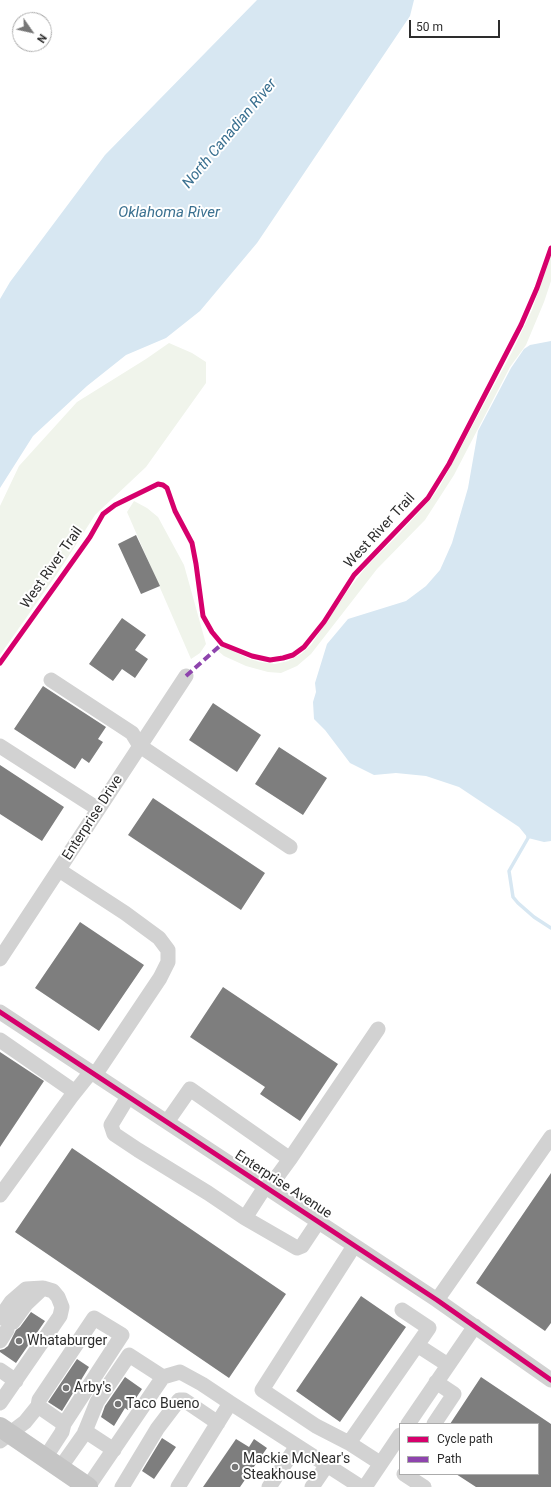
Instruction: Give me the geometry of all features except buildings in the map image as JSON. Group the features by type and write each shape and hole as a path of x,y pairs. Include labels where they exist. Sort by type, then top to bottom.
{"main road":[{"path":"3,1434 53,1463 88,1487"}],"street":[{"name":"Enterprise Drive","path":"0,959 186,676"},
{"path":"51,680 132,733 140,746 290,847"},
{"path":"0,746 98,809"},
{"path":"0,1195 75,1092 93,1074 160,978 168,962 168,950 159,938 125,912 59,870"},
{"name":"Enterprise Avenue","path":"0,1012 437,1300 551,1380"},
{"path":"245,1218 290,1159 378,1029"},
{"path":"0,1040 75,1092"},
{"path":"167,1122 190,1089 290,1159"},
{"path":"128,1097 111,1125 114,1134 245,1218 297,1248 302,1246 318,1222"},
{"path":"437,1300 551,1138"},
{"path":"354,1246 262,1390 316,1426 399,1471"},
{"path":"0,1403 60,1316 62,1307 58,1297 53,1291 43,1288 26,1289 11,1302 4,1328"},
{"path":"349,1443 429,1328 402,1310"},
{"path":"3,1434 25,1422 38,1406 39,1400 94,1318 122,1336 64,1424 53,1463"},
{"path":"409,1423 475,1326"},
{"path":"417,1345 448,1365"},
{"path":"53,1463 85,1431 97,1402 129,1355 163,1377"},
{"path":"0,1370 16,1381"},
{"path":"88,1487 163,1377 180,1372 202,1384 361,1487"},
{"path":"435,1423 454,1394 436,1382"},
{"path":"122,1487 157,1429 179,1400 184,1400 218,1423"},
{"path":"178,1487 227,1408 229,1402"},
{"path":"38,1406 64,1424"},
{"path":"85,1431 114,1450"},
{"path":"365,1487 399,1436"},
{"path":"269,1487 297,1446"},
{"path":"312,1487 327,1465"},
{"path":"406,1475 424,1487"}],"shaded area":[{"path":"551,255 551,281 526,345 510,367 454,475 425,520 377,569 311,654 297,666 281,673 268,672 246,666 224,656 217,650 222,646 250,659 275,664 288,661 301,654 311,645 348,590 366,567 431,499 440,486 512,352 532,310"},
{"path":"169,343 192,353 206,362 206,383 146,467 95,515 59,571 0,655 0,506 19,466 77,402"},
{"path":"134,501 147,508 158,517 184,565 206,644 200,653 191,659 127,512"}],"water":[{"name":"Oklahoma River","path":"257,0 414,0 410,16 257,243 200,311 166,338 126,355 87,386 33,436 0,488 0,299 10,282 105,155"},
{"path":"551,341 551,841 544,842 528,838 519,827 459,787 426,776 396,773 374,775 350,763 325,730 314,719 313,702 316,692 315,683 327,644 348,619 406,601 426,586 440,570 452,543 468,488 478,431 511,368 524,349 530,345"}],"waterway":[{"path":"528,834 528,838 509,871 513,897 534,917 551,928"}],"marked path":[{"path":"186,676 222,644"}],"cycle path":[{"name":"West River Trail","path":"0,663 90,537 103,514 115,505 158,484 167,488 175,511 192,543 203,616 212,632 222,644 252,656 270,660 293,655 304,647 324,622 354,575 428,498 449,464 521,325 537,288 551,248"},
{"path":"0,1012 437,1300 551,1380"}],"place":[{"name":"Whataburger","path":"19,1341"},
{"name":"Arby's","path":"66,1388"},
{"name":"Taco Bueno","path":"118,1404"},
{"name":"Mackie McNear's Steakhouse","path":"235,1467"}],"water label":[{"name":"North Canadian River","path":"230,134"}]}
